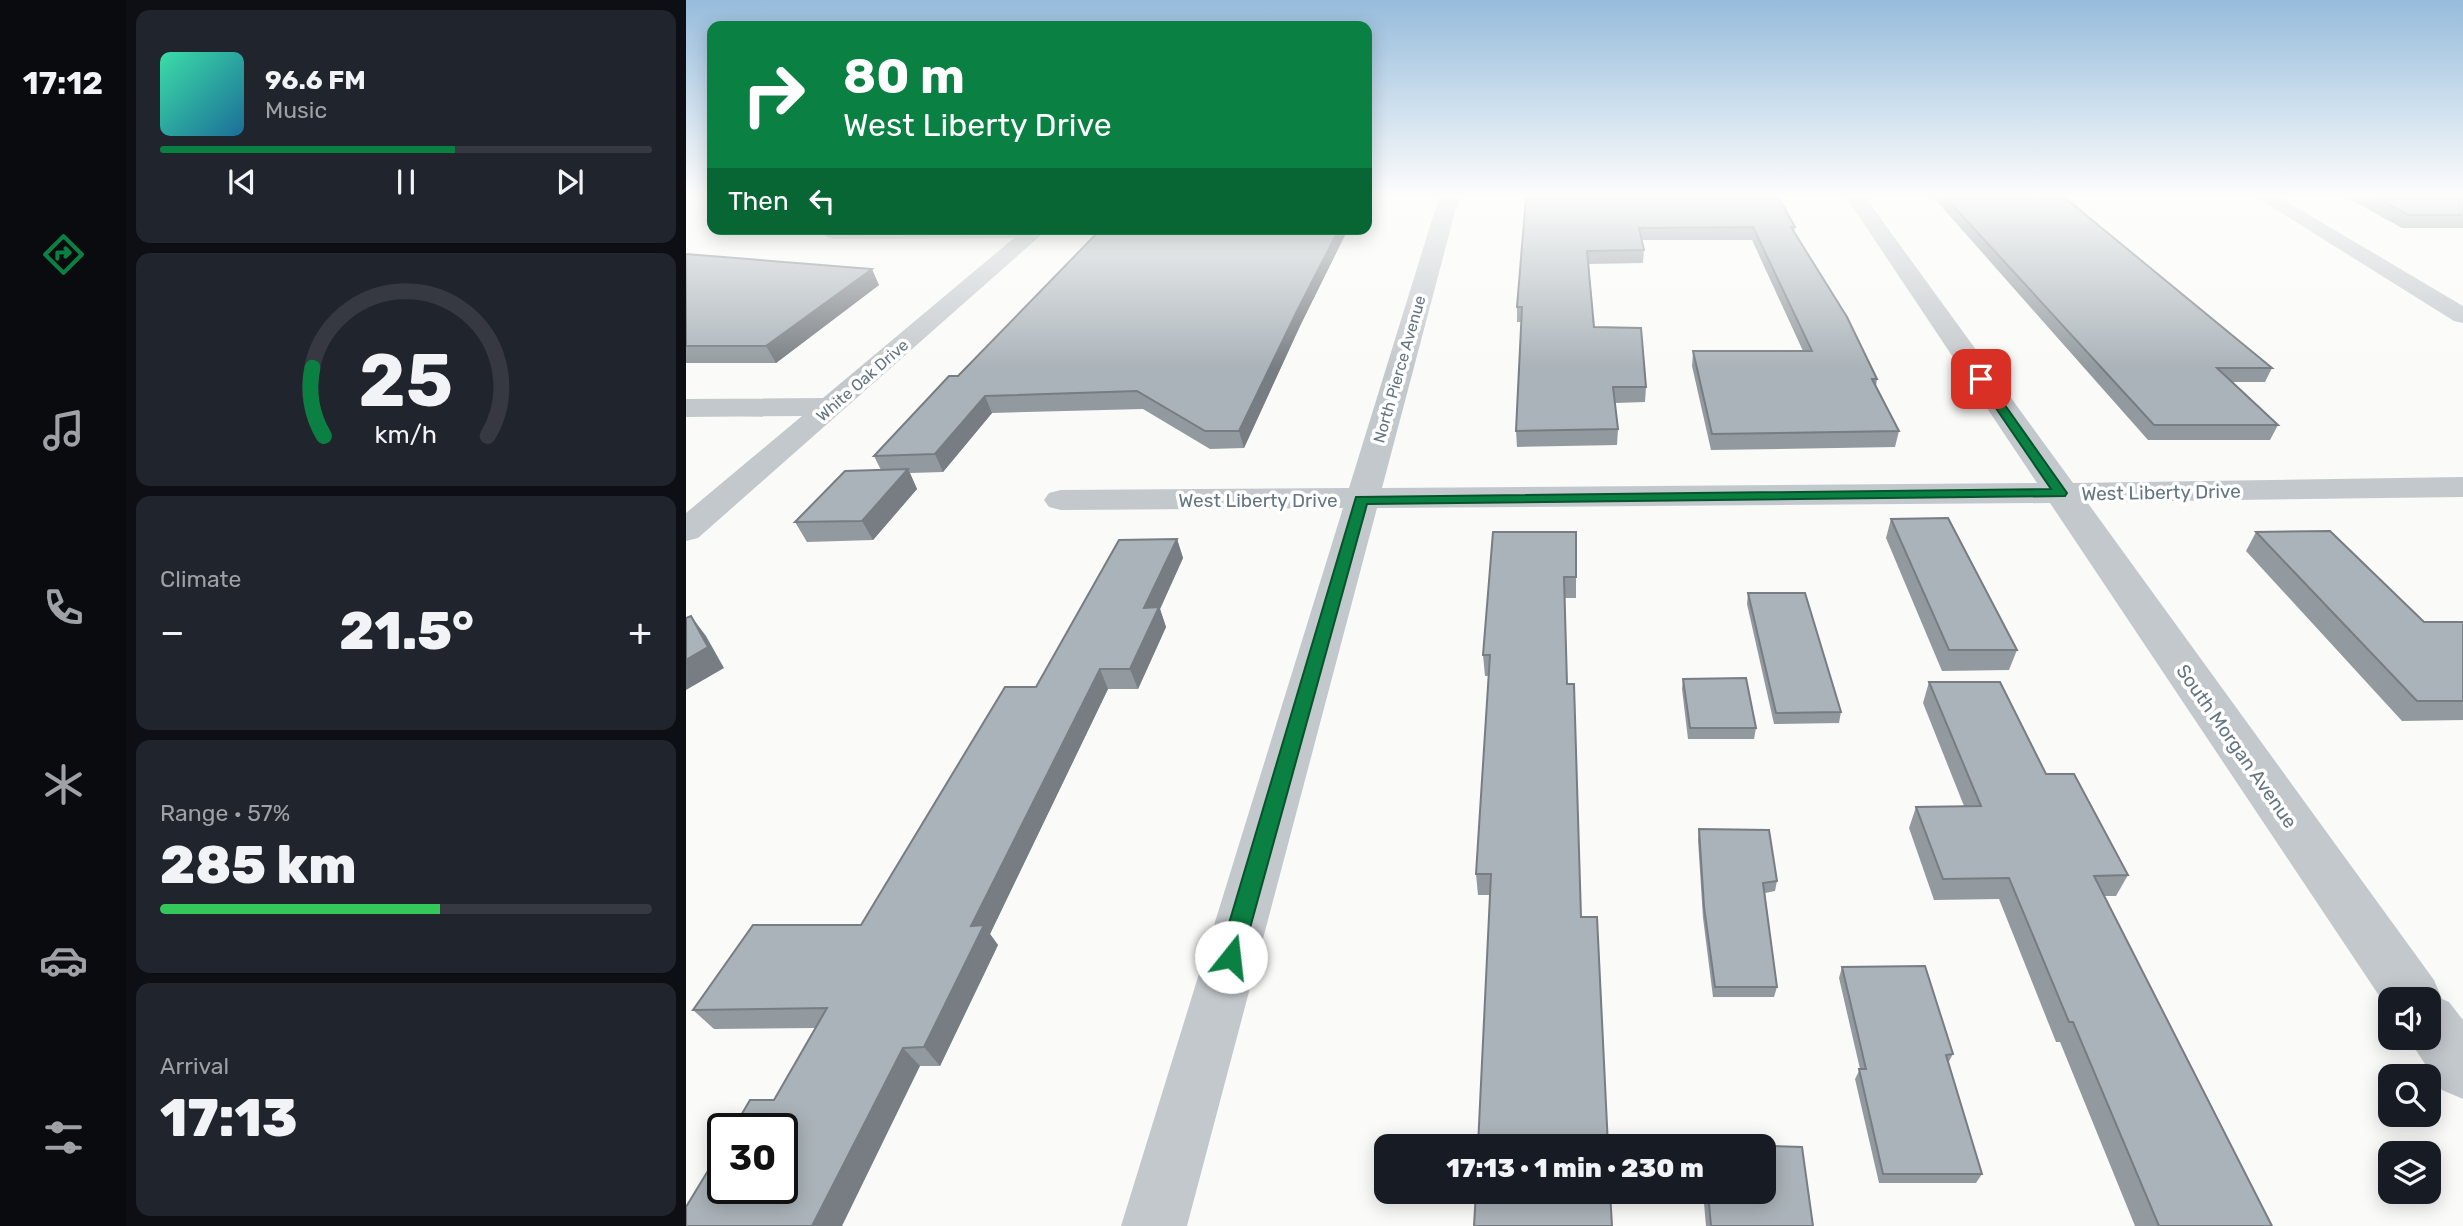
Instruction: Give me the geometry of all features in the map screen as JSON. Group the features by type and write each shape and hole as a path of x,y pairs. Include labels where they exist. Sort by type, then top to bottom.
{"street":[{"name":"White Oak Drive","path":"686,531 1009,254"},
{"name":"North Pierce Avenue","path":"1154,1226 1432,254"},
{"name":"South Morgan Avenue","path":"1895,254 2406,987"},
{"path":"2360,254 2463,316"},
{"path":"686,408 831,407"},
{"name":"West Liberty Drive","path":"1061,500 1361,500 2463,487"},
{"path":"2441,1038 2463,1069"}],"building":[{"path":"686,254 872,269 766,346 686,346"},
{"path":"1076,254 1326,254 1239,431 1205,431 1137,391 985,396 935,454 874,456 949,376 958,376"},
{"path":"1521,254 1587,254 1594,327 1641,328 1646,387 1613,387 1618,429 1516,431 1522,307 1517,307"},
{"path":"1766,254 1808,254 1847,317 1877,379 1872,379 1899,431 1712,434 1693,351 1812,351"},
{"path":"1997,254 2134,254 2272,368 2217,368 2278,425 2154,425"},
{"path":"908,469 862,521 795,522 845,471"},
{"path":"1948,518 2017,650 1949,650 1891,519"},
{"path":"2330,531 2424,622 2463,622 2463,701 2417,701 2256,532"},
{"path":"1493,532 1576,532 1576,577 1564,577 1567,684 1574,684 1581,917 1597,917 1607,1134 1479,1134 1491,874 1476,874 1490,655 1483,655"},
{"path":"1177,539 1144,608 1159,607 1130,669 1100,669 971,926 984,925 924,1047 903,1048 812,1226 686,1226 686,1207 707,1172 707,1204 798,1204 798,1113 742,1113 750,1100 774,1100 827,1008 693,1010 753,925 861,925 1005,687 1036,687 1119,540"},
{"path":"1748,593 1805,593 1841,712 1776,713"},
{"path":"691,616 708,647 686,660 686,618"},
{"path":"1746,678 1756,728 1690,728 1683,679"},
{"path":"1929,682 2000,682 2046,774 2074,774 2128,875 2094,876 2272,1226 2159,1226 2009,878 1943,879 1916,807 1981,806"},
{"path":"1699,829 1769,830 1777,881 1763,883 1777,987 1715,987 1704,907"},
{"path":"1925,966 1953,1054 1946,1055 1982,1174 1883,1174 1859,1069 1866,1069 1842,967"},
{"path":"1776,1146 1802,1147 1813,1226 1711,1226 1709,1204 1776,1204"},
{"path":"1475,1204 1611,1204 1612,1226 1474,1226"}],"route":[{"path":"1231,957 1361,500 2060,493 1981,379"}]}
